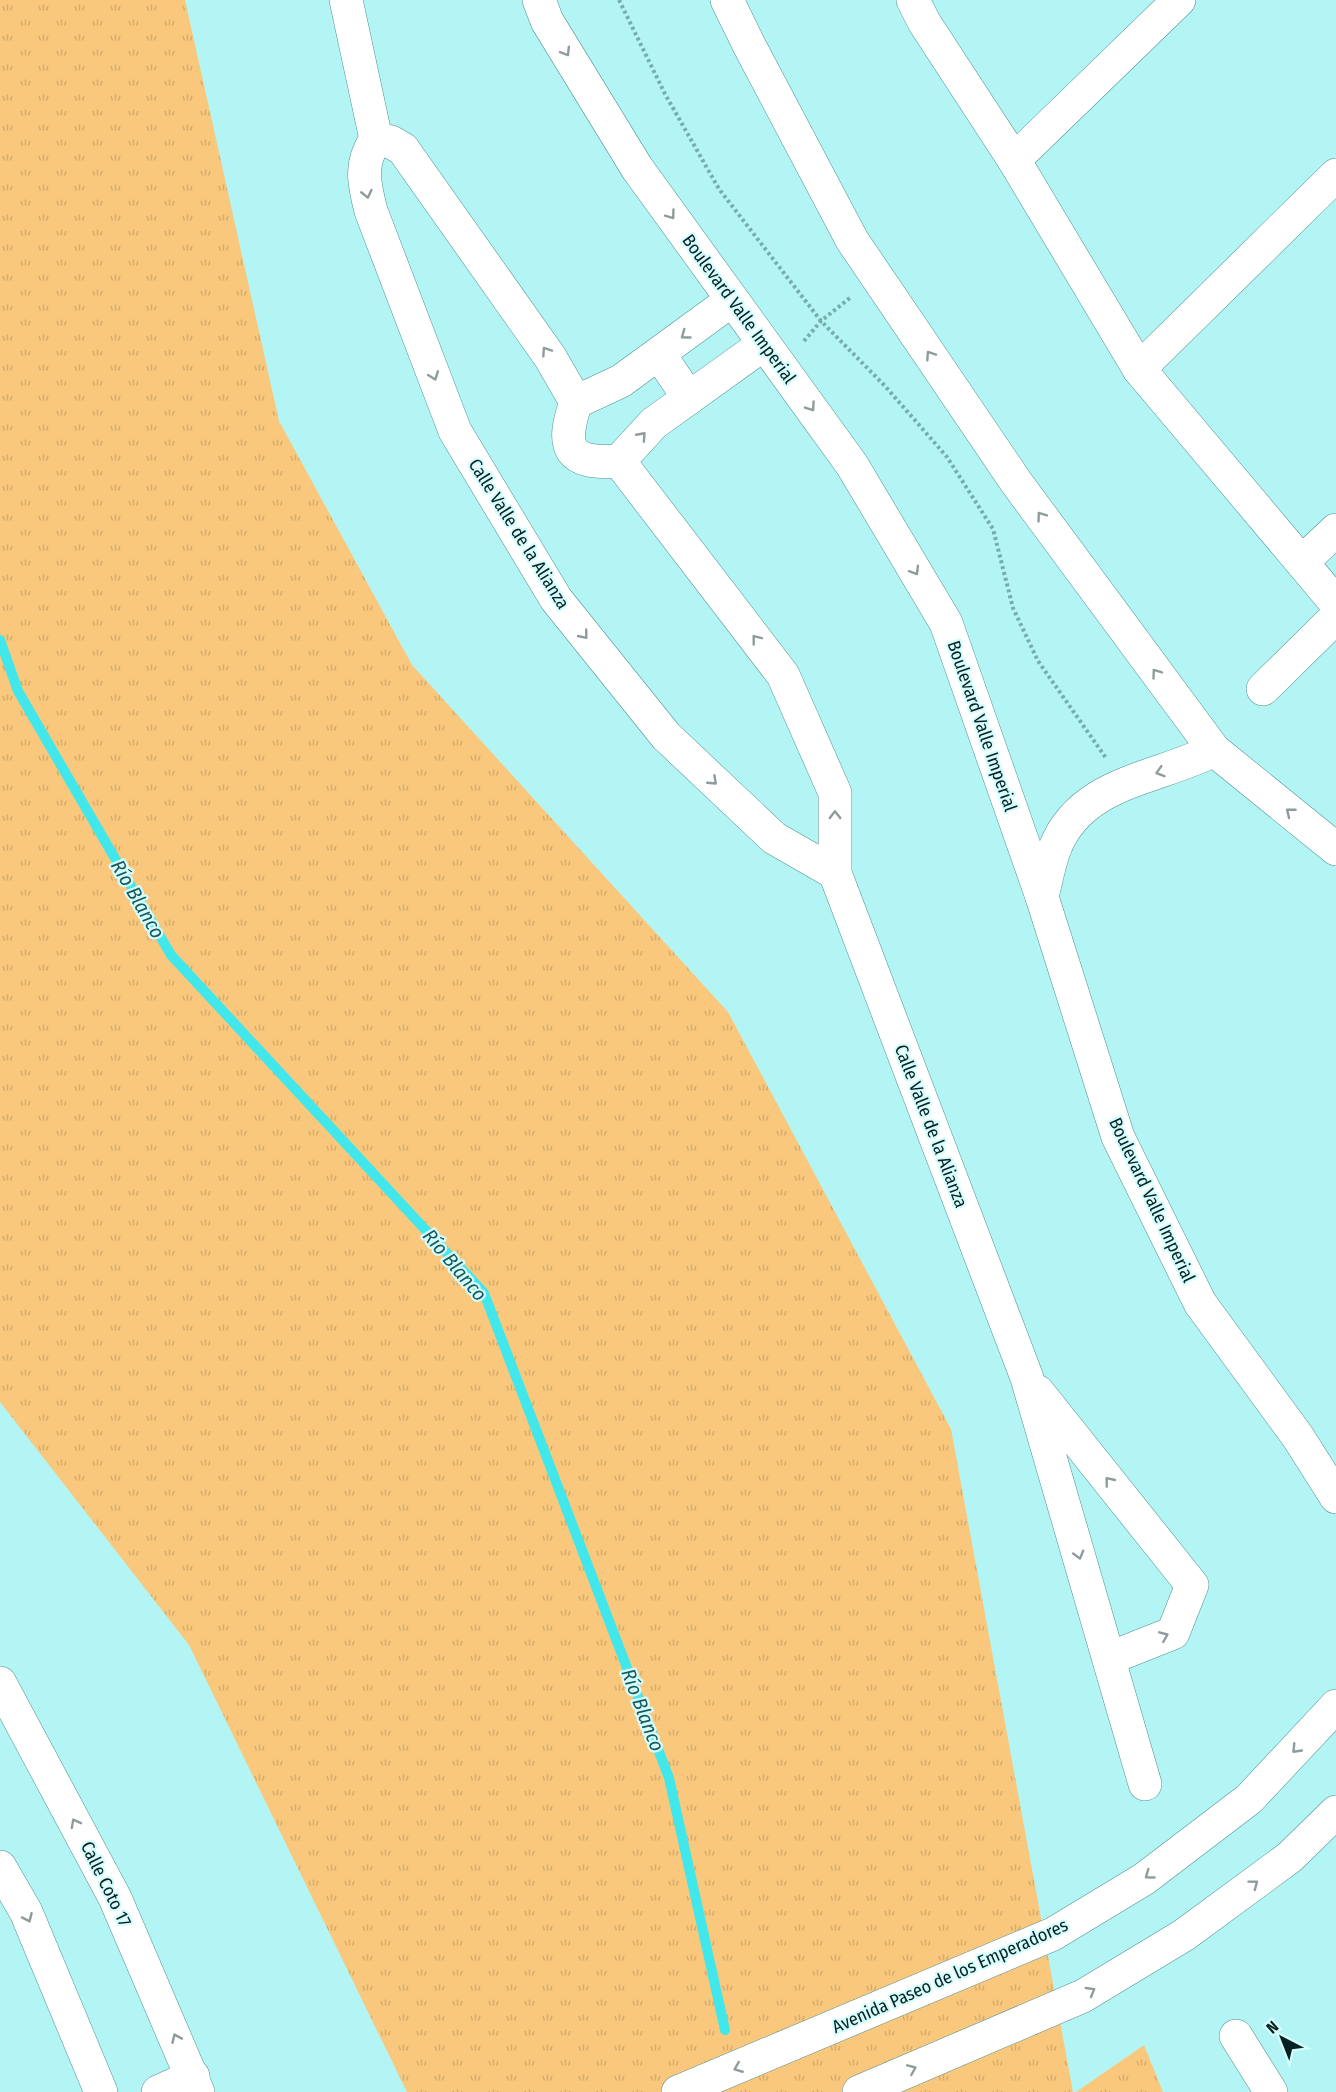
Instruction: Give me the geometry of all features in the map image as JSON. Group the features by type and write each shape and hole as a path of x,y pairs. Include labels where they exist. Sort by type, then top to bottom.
{"street":[{"path":"346,0 376,139 391,142 404,149 550,357 576,402 566,438 572,451 583,460 597,463 619,461 654,423 689,398 773,356"},
{"name":"Boulevard Valle Imperial","path":"539,0 547,21 638,168 852,465 946,622 1042,897 1118,1137 1200,1303 1298,1437 1336,1497"},
{"path":"727,0 748,45 852,240 1016,482 1214,750 1336,849"},
{"path":"913,0 924,22 1014,160 1139,369 1336,603"},
{"path":"1014,160 1179,0"},
{"name":"Calle Valle de la Alianza","path":"376,139 369,150 363,170 371,211 451,420 556,599 666,736 774,838 835,873"},
{"path":"1139,369 1336,175"},
{"path":"576,402 621,381 732,300"},
{"path":"659,354 689,398"},
{"name":"Calle Valle de la Alianza","path":"619,461 783,675 835,793 835,873 1027,1378 1145,1784"},
{"path":"1302,562 1336,530"},
{"path":"1263,689 1336,617"},
{"path":"1042,897 1055,847 1072,818 1098,797 1123,783 1190,763 1214,750"},
{"name":"Calle Valle de la Alianza","path":"1027,1378 1192,1585 1173,1633 1110,1658"},
{"name":"Calle Coto 17","path":"0,1683 115,1898 196,2084"},
{"name":"Avenida Paseo de los Emperadores","path":"678,2092 1053,1934 1144,1879 1249,1799 1336,1706"},
{"path":"859,2092 1083,1996 1184,1935 1290,1857 1336,1812"},
{"path":"0,1867 26,1912 101,2092"},
{"path":"1236,2036 1271,2092"},
{"path":"158,2092 196,2084"}],"path":[{"path":"619,0 665,94 719,189 821,321 885,386 947,457 993,529 1013,608 1038,661 1123,783"},
{"path":"773,356 877,276"}],"green space":[{"path":"0,0 185,0 279,421 412,665 728,1012 951,1429 1073,2092 407,2092 189,1645 0,1402"},
{"path":"1144,2045 1163,2092 1076,2092"}],"waterway":[{"name":"Río Blanco","path":"0,640 18,691 171,955 484,1293 669,1778 725,2030"}]}
